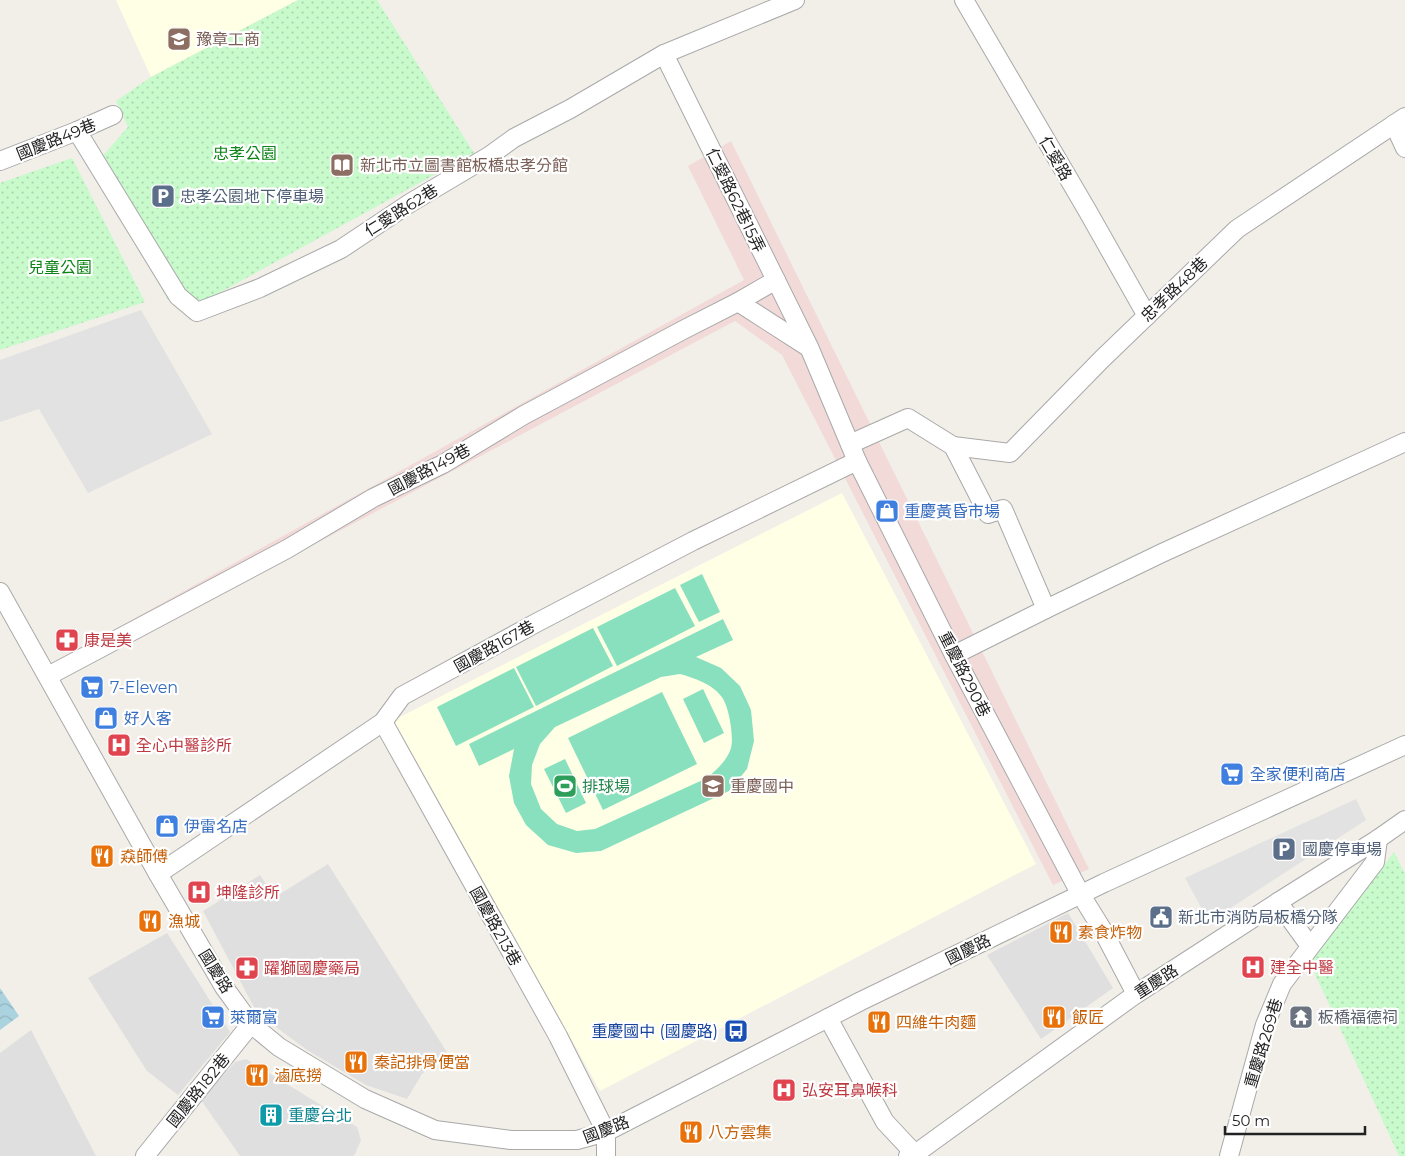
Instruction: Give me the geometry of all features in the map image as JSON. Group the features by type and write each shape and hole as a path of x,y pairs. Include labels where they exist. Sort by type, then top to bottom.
{"street":[{"name":"仁愛路62巷","path":"77,131 178,296 197,312 260,288 340,249 410,203 489,156 514,138 570,109 664,54 795,0"},
{"name":"仁愛路","path":"964,0 1147,316"},
{"name":"仁愛路62巷15弄","path":"664,54 809,347"},
{"name":"國慶路49巷","path":"0,162 113,116"},
{"name":"忠孝路48巷","path":"953,446 1010,453 1102,358 1237,229 1400,120"},
{"path":"1400,120 1405,148"},
{"name":"國慶路149巷","path":"48,676 287,549 372,498 443,464 532,411 776,280"},
{"path":"738,302 809,347"},
{"name":"重慶路290巷","path":"809,347 857,461 954,655 1081,895 1102,929 1136,994"},
{"path":"850,444 908,418 953,446 988,514 1003,509 1046,609"},
{"path":"954,655 1162,553 1405,442"},
{"name":"國慶路167巷","path":"158,874 382,722 402,696 693,541 857,461"},
{"name":"國慶路","path":"0,592 158,874 224,987 251,1024 279,1047 364,1099 435,1130 511,1140 577,1140 606,1132 861,1001 1081,895 1405,745"},
{"name":"國慶路213巷","path":"382,722 558,1036 606,1132"},
{"name":"重慶路","path":"912,1155 1136,994 1405,820"},
{"name":"重慶路269巷","path":"1231,1153 1265,1025 1282,984 1375,862 1378,839"},
{"path":"1278,902 1310,946"},
{"path":"828,1018 885,1122 912,1155"},
{"name":"國慶路182巷","path":"146,1156 251,1024"},
{"path":"606,1132 606,1156"}],"shaded area":[{"name":"豫章工商","path":"116,0 298,0 151,77"},
{"name":"重慶黃昏市場","path":"731,141 1089,869 1053,885 782,355 735,321 55,682 47,667 744,280 688,166"},
{"path":"141,310 212,434 88,493 39,409 0,422 0,360"},
{"name":"重慶國中","path":"842,493 1036,864 600,1091 394,720"},
{"name":"國慶停車場","path":"1356,799 1366,820 1209,922 1185,878"},
{"path":"328,864 448,1054 422,1074 407,1099 366,1085 307,1050 257,1013 203,911 260,875 275,897"},
{"path":"1068,913 1113,988 1041,1039 987,955"},
{"path":"167,933 230,1032 178,1095 147,1071 88,978"},
{"path":"31,1030 96,1156 0,1156 0,1053"},
{"name":"重慶台北","path":"246,1059 357,1127 361,1140 355,1154 353,1156 240,1156 201,1100 235,1062"}],"green space":[{"name":"忠孝公園","path":"298,0 377,0 474,153 199,304 168,300 92,168 128,127 116,101 151,77"},
{"name":"兒童公園","path":"72,158 145,302 0,350 0,183"},
{"path":"702,574 720,612 699,622 680,585"},
{"path":"675,588 695,626 617,666 597,627"},
{"path":"723,619 733,640 696,657 721,668 740,686 751,710 754,741 747,769 729,791 601,851 576,853 548,845 526,825 514,803 509,776 514,749 479,766 469,744","holes":["680,674 713,688 724,700 731,729 732,743 724,761 707,778 595,829 577,831 557,824 541,809 531,784 532,765 540,744 555,727 661,677"]},
{"path":"593,628 613,666 536,706 516,667"},
{"path":"514,668 534,707 456,746 437,707"},
{"path":"703,689 724,733 704,743 683,699"},
{"path":"662,692 697,764 603,810 568,738"},
{"name":"排球場","path":"565,759 586,803 566,813 544,769"},
{"path":"1394,852 1405,874 1405,1156 1399,1156 1310,963"}],"water":[{"path":"0,988 19,1016 0,1030"}],"place":[{"name":"豫章工商","path":"179,39"},
{"name":"新北市立圖書館板橋忠孝分館","path":"342,165"},
{"name":"忠孝公園地下停車場","path":"163,196"},
{"name":"重慶黃昏市場","path":"887,511"},
{"name":"康是美","path":"67,640"},
{"name":"7-Eleven","path":"92,687"},
{"name":"好人客","path":"106,718"},
{"name":"全心中醫診所","path":"119,745"},
{"name":"全家便利商店","path":"1232,774"},
{"name":"排球場","path":"565,786"},
{"name":"重慶國中","path":"713,786"},
{"name":"伊雷名店","path":"167,826"},
{"name":"國慶停車場","path":"1284,849"},
{"name":"猋師傅","path":"102,856"},
{"name":"坤隆診所","path":"199,892"},
{"name":"新北市消防局板橋分隊","path":"1161,917"},
{"name":"漁城","path":"150,921"},
{"name":"素食炸物","path":"1061,932"},
{"name":"建全中醫","path":"1253,967"},
{"name":"躍獅國慶藥局","path":"247,968"},
{"name":"萊爾富","path":"213,1017"},
{"name":"飯匠","path":"1054,1017"},
{"name":"板橋福德祠","path":"1301,1017"},
{"name":"四維牛肉麵","path":"879,1022"},
{"name":"重慶國中 (國慶路)","path":"736,1031"},
{"name":"秦記排骨便當","path":"356,1062"},
{"name":"滷底撈","path":"257,1075"},
{"name":"弘安耳鼻喉科","path":"784,1090"},
{"name":"重慶台北","path":"271,1115"},
{"name":"八方雲集","path":"691,1132"}]}
